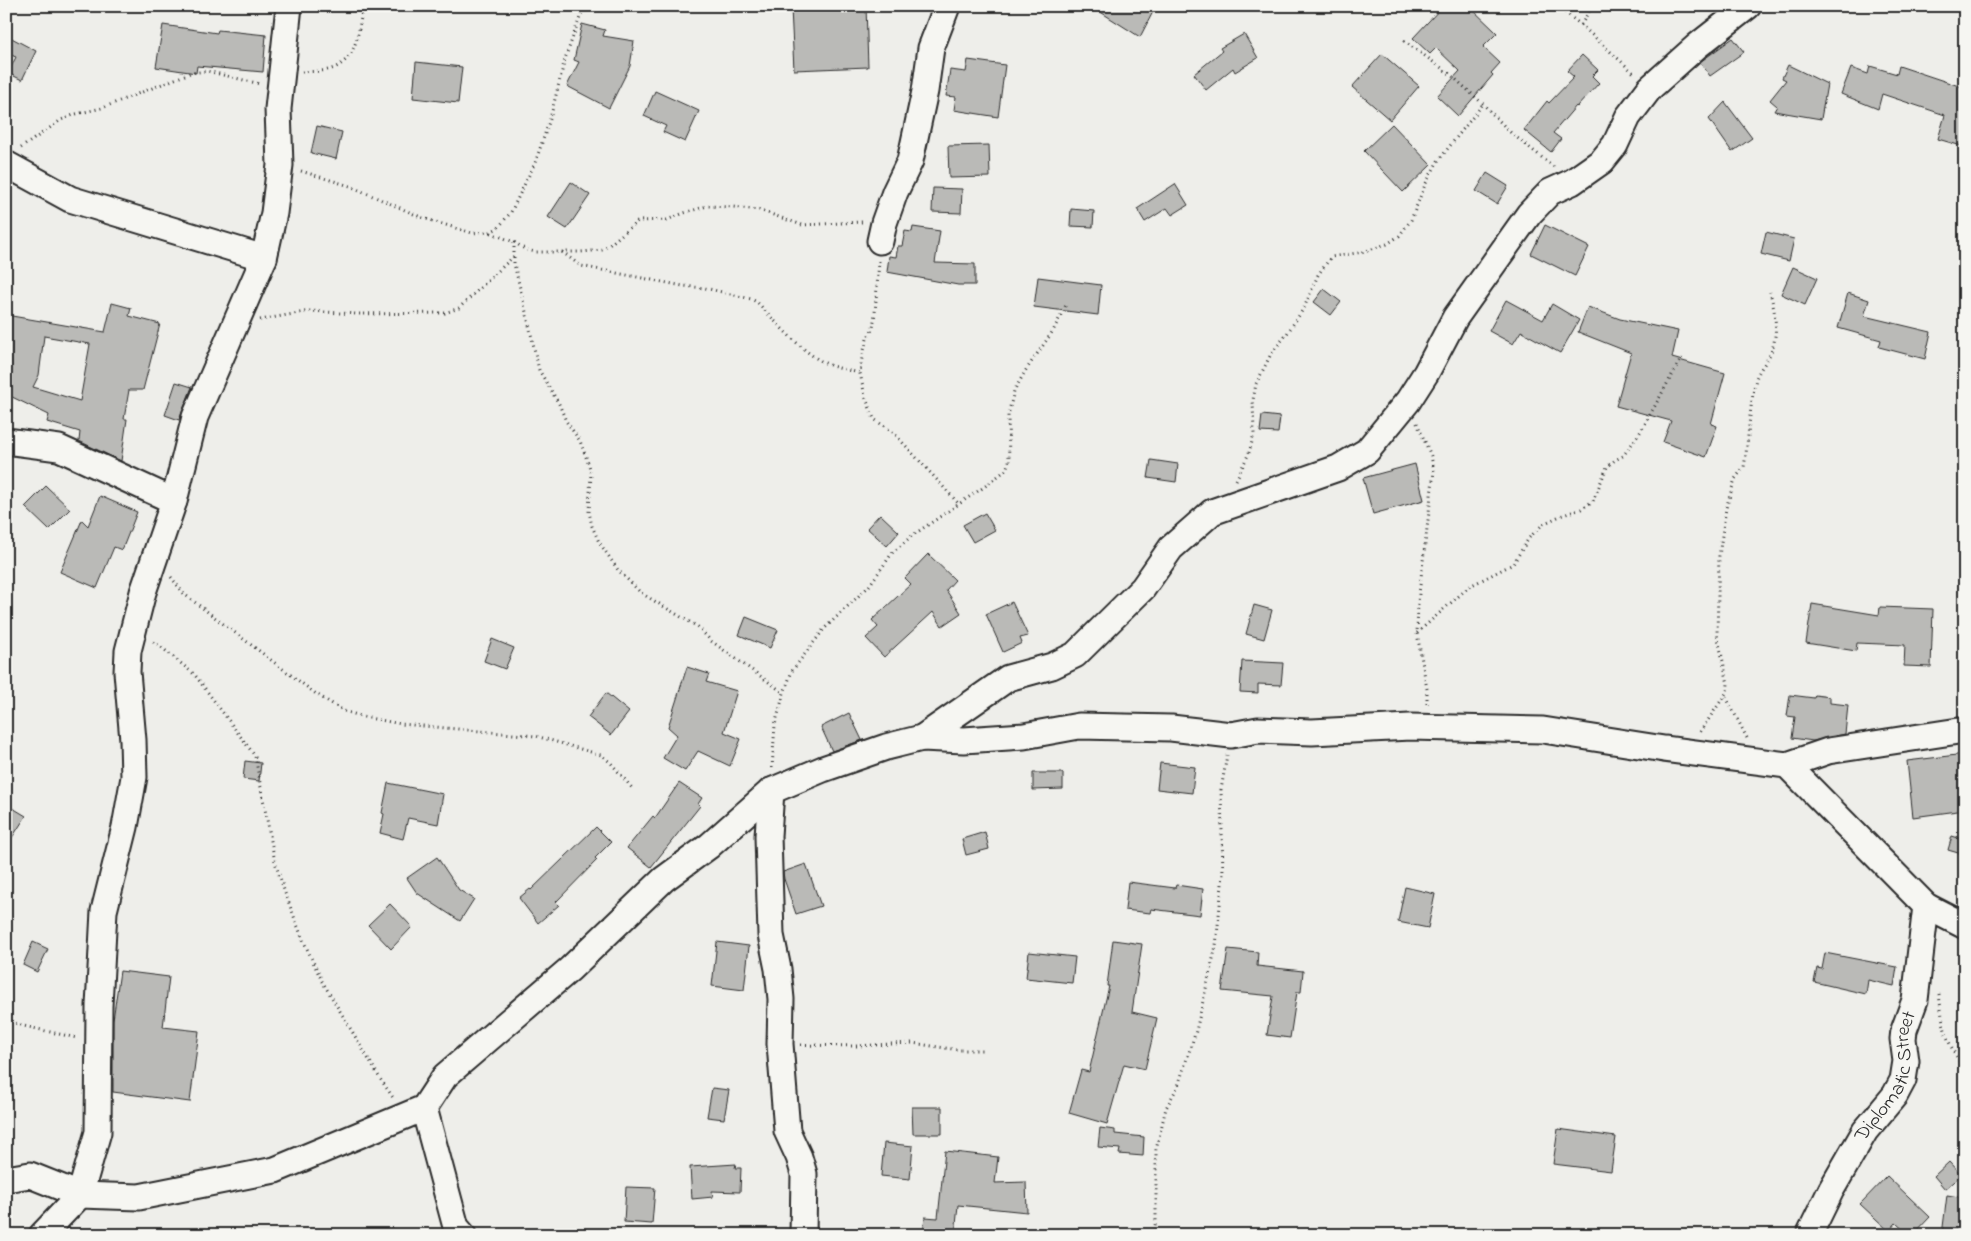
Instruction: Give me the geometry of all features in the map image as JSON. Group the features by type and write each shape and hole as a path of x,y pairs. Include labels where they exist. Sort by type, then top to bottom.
{"street":[{"path":"42,1235 80,1195 98,1132 99,1006 104,911 125,827 134,777 127,672 128,651 143,592 174,501 195,417 264,258 274,213 280,165 278,109 289,6"},
{"path":"882,232 910,161 925,91 931,48 947,6"},
{"path":"922,738 1008,678 1052,666 1075,655 1143,588 1171,548 1212,512 1338,468 1367,451 1408,401 1426,373 1455,318 1529,214 1550,192 1572,182 1602,161 1615,145 1628,117 1650,88 1697,46 1748,6"},
{"path":"13,157 70,199 264,258"},
{"path":"6,441 59,448 174,501"},
{"path":"6,1179 30,1175 80,1195 139,1197 275,1170 415,1112 445,1076 570,970 664,879 709,846 771,791 823,769 886,747 922,738 964,740 1024,736 1079,726 1171,728 1231,735 1258,730 1312,732 1426,728 1543,730 1685,752 1787,765 1828,751 1965,730"},
{"path":"1787,765 1926,906 1965,926"},
{"path":"771,791 768,836 769,908 771,935 778,969 781,999 780,1044 787,1131 799,1157 804,1174 803,1235"},
{"name":"Diplomatic Street","path":"1809,1235 1831,1190 1865,1131 1895,1095 1903,1080 1906,1061 1903,1039 1916,1000 1926,906"},
{"path":"415,1112 456,1227 463,1235"}],"path":[{"path":"13,157 61,120 76,114 102,108 190,73 207,71 281,82 332,69 342,63 354,49 362,11 365,6"},
{"path":"490,232 498,228 511,212 535,163 550,118 565,59 584,6"},
{"path":"1557,6 1582,25 1650,88"},
{"path":"1582,25 1592,6"},
{"path":"1404,41 1450,74 1511,133 1572,182"},
{"path":"1233,484 1239,476 1249,453 1254,434 1253,400 1256,384 1271,354 1304,308 1318,275 1331,258 1363,252 1387,244 1399,236 1411,220 1438,161 1483,104"},
{"path":"280,165 350,186 423,218 472,232 490,232 514,242 526,250 536,252 603,250 638,221 667,220 707,206 759,210 802,225 882,232 875,313 872,328 864,348 860,373 865,396 874,419 894,434 959,504"},
{"path":"514,242 514,264 538,370 559,404 566,421 580,441 589,465 591,473 589,512 592,526 599,542 618,570 641,593 698,627 711,641 784,693"},
{"path":"562,252 580,266 682,286 705,288 751,299 757,302 798,343 822,361 838,368 860,373"},
{"path":"235,325 310,311 356,314 445,313 459,308 514,256"},
{"path":"1685,752 1725,696 1728,684 1717,634 1719,556 1726,508 1735,478 1744,467 1756,380 1770,354 1776,331 1775,314 1770,292"},
{"path":"771,791 775,725 792,671 824,629 869,586 892,552 913,535 1006,470 1009,461 1008,414 1014,391 1053,331 1068,303"},
{"path":"1417,633 1470,586 1513,564 1529,538 1543,524 1581,509 1592,502 1607,467 1623,456 1641,431 1682,358"},
{"path":"1408,401 1434,471 1418,602 1417,633 1428,689 1426,728"},
{"path":"155,556 184,594 316,694 344,711 401,724 536,736 601,755 611,763 632,788"},
{"path":"133,632 160,646 195,675 255,756 275,862 303,940 322,981 343,1019 381,1080 415,1112"},
{"path":"1725,696 1738,724 1761,762"},
{"path":"1153,1235 1156,1221 1156,1150 1166,1108 1178,1086 1196,1031 1216,946 1223,874 1221,790 1231,735"},
{"path":"1920,958 1940,994 1948,1043 1965,1069"},
{"path":"6,1020 99,1045"},
{"path":"780,1044 855,1046 912,1042 959,1050 982,1050"}],"building":[{"path":"866,6 868,67 794,70 791,8"},
{"path":"1091,6 1156,6 1140,37"},
{"path":"1443,6 1469,6 1497,33 1483,47 1500,63 1491,73 1493,75 1458,116 1437,96 1460,71 1436,48 1430,54 1413,38"},
{"path":"582,24 605,30 603,36 634,41 630,66 609,108 567,86 579,62 574,60"},
{"path":"163,25 217,33 218,30 266,35 263,72 197,66 196,73 156,67"},
{"path":"1244,34 1258,58 1235,72 1233,68 1206,90 1194,74 1222,51 1220,48"},
{"path":"6,35 36,51 22,80 8,73 16,57 6,53"},
{"path":"1733,38 1744,52 1710,76 1700,62"},
{"path":"1382,54 1419,86 1390,120 1352,87"},
{"path":"1582,55 1598,70 1592,76 1599,83 1553,133 1561,139 1551,152 1524,130 1547,101 1549,103 1574,77 1567,71"},
{"path":"968,60 1005,65 998,117 954,110 956,97 946,96 950,70 966,72"},
{"path":"416,62 462,67 458,103 413,98"},
{"path":"1788,65 1827,84 1821,119 1774,111 1777,106 1770,100 1786,80 1782,78"},
{"path":"1870,66 1897,74 1899,66 1965,88 1965,147 1938,139 1945,115 1882,94 1878,109 1841,94 1851,68 1868,74"},
{"path":"655,91 699,111 685,142 663,132 666,126 644,116"},
{"path":"1725,102 1752,138 1732,152 1709,119"},
{"path":"1392,124 1431,165 1403,192 1364,151"},
{"path":"317,126 342,132 336,159 311,153"},
{"path":"989,145 990,177 949,178 948,146"},
{"path":"1487,173 1508,186 1497,204 1476,191"},
{"path":"571,182 590,195 567,229 548,217"},
{"path":"1175,184 1188,205 1172,215 1167,208 1145,222 1137,209"},
{"path":"933,188 962,189 961,213 932,212"},
{"path":"1071,209 1094,211 1093,227 1070,226"},
{"path":"1545,225 1589,247 1575,276 1531,254"},
{"path":"913,227 940,231 935,263 975,264 975,285 958,285 887,272 889,256 896,257 898,246 902,246 905,231 912,232"},
{"path":"1766,232 1794,239 1789,261 1761,254"},
{"path":"1793,267 1817,278 1805,305 1781,294"},
{"path":"1038,277 1101,285 1098,315 1034,307"},
{"path":"1324,289 1341,302 1331,315 1314,302"},
{"path":"1848,293 1869,300 1864,316 1931,332 1925,359 1879,347 1881,340 1838,328"},
{"path":"1506,300 1543,320 1552,304 1579,320 1560,353 1521,331 1513,344 1489,331"},
{"path":"112,303 131,308 129,316 160,324 143,390 129,390 124,419 127,419 121,461 79,441 80,432 47,422 49,415 6,394 6,350 9,330 6,330 6,315 105,332","holes":["44,336 90,344 80,401 33,387 39,375"]},
{"path":"1588,307 1620,319 1678,331 1672,358 1725,373 1711,424 1717,426 1706,457 1663,442 1671,421 1616,406 1631,353 1578,332"},
{"path":"176,382 192,387 179,420 165,415"},
{"path":"1262,415 1280,417 1278,433 1260,432"},
{"path":"1151,460 1178,464 1176,482 1148,478"},
{"path":"1415,464 1424,500 1373,514 1363,478"},
{"path":"46,486 70,509 49,530 25,507"},
{"path":"100,496 137,512 122,550 114,547 97,588 60,572 82,520 88,526"},
{"path":"985,513 995,530 973,542 963,525"},
{"path":"880,514 899,532 887,546 867,528"},
{"path":"928,554 955,580 946,590 961,613 942,626 933,612 884,657 866,638 878,627 872,620 911,584 905,578"},
{"path":"1012,602 1028,636 1020,638 1022,643 1003,652 986,614"},
{"path":"1812,604 1879,615 1880,607 1933,609 1931,667 1904,666 1905,645 1857,643 1856,651 1806,643"},
{"path":"1254,605 1272,610 1264,639 1246,634"},
{"path":"746,617 778,630 770,648 739,635"},
{"path":"492,639 514,648 505,669 484,661"},
{"path":"1242,661 1283,663 1281,685 1258,684 1258,693 1240,692"},
{"path":"687,667 709,674 706,682 737,691 724,732 741,739 730,766 698,751 685,771 663,758 677,735 668,727"},
{"path":"606,693 629,712 611,735 588,717"},
{"path":"1790,695 1814,698 1815,695 1830,697 1830,703 1848,705 1845,734 1813,741 1792,738 1795,717 1787,716"},
{"path":"849,713 862,740 832,751 821,727"},
{"path":"1965,754 1965,810 1913,817 1907,761"},
{"path":"245,761 261,763 259,781 243,779"},
{"path":"1160,763 1195,767 1192,793 1157,789"},
{"path":"1033,773 1063,773 1063,789 1033,790"},
{"path":"388,783 443,794 438,824 408,818 403,839 380,833"},
{"path":"679,783 702,798 698,804 700,806 651,867 627,848 653,816 655,818"},
{"path":"6,804 26,816 6,847"},
{"path":"596,827 611,842 595,858 597,860 556,902 559,905 538,923 519,898 531,890"},
{"path":"985,832 989,849 966,855 962,839"},
{"path":"1952,836 1965,840 1965,855 1948,850"},
{"path":"437,857 459,890 474,899 460,921 417,893 407,878"},
{"path":"806,864 821,906 796,914 783,872"},
{"path":"1128,882 1175,888 1176,885 1203,889 1200,915 1151,909 1150,913 1125,910"},
{"path":"1405,887 1435,894 1428,928 1398,922"},
{"path":"390,904 412,927 391,949 368,925"},
{"path":"1113,940 1142,944 1132,1012 1157,1018 1145,1069 1124,1064 1107,1124 1069,1113 1081,1070 1089,1072 1109,986 1107,986"},
{"path":"33,942 48,949 37,972 23,965"},
{"path":"717,942 749,946 744,990 712,986"},
{"path":"1228,949 1258,952 1257,966 1303,971 1301,992 1297,992 1290,1038 1267,1035 1273,996 1222,991"},
{"path":"1029,952 1075,957 1072,983 1026,978"},
{"path":"1825,953 1897,967 1894,986 1868,980 1866,994 1814,982 1817,968 1822,969"},
{"path":"120,971 169,977 163,1027 199,1031 190,1102 113,1092 113,1020"},
{"path":"712,1088 729,1090 724,1119 707,1117"},
{"path":"912,1107 942,1107 942,1134 913,1134"},
{"path":"1100,1128 1115,1130 1115,1134 1144,1137 1143,1156 1119,1154 1120,1149 1098,1147"},
{"path":"1558,1129 1616,1137 1611,1171 1553,1164"},
{"path":"884,1143 913,1146 910,1179 881,1176"},
{"path":"945,1151 998,1157 995,1183 1026,1182 1027,1212 958,1205 955,1235 923,1235 925,1217 938,1218"},
{"path":"1949,1162 1961,1175 1945,1189 1934,1176"},
{"path":"736,1164 735,1168 741,1168 740,1192 712,1191 713,1197 692,1199 690,1167"},
{"path":"1887,1176 1930,1217 1913,1235 1909,1235 1896,1223 1889,1231 1860,1204"},
{"path":"626,1187 655,1188 652,1224 624,1222"},
{"path":"1947,1195 1965,1198 1960,1235 1942,1235"}]}
